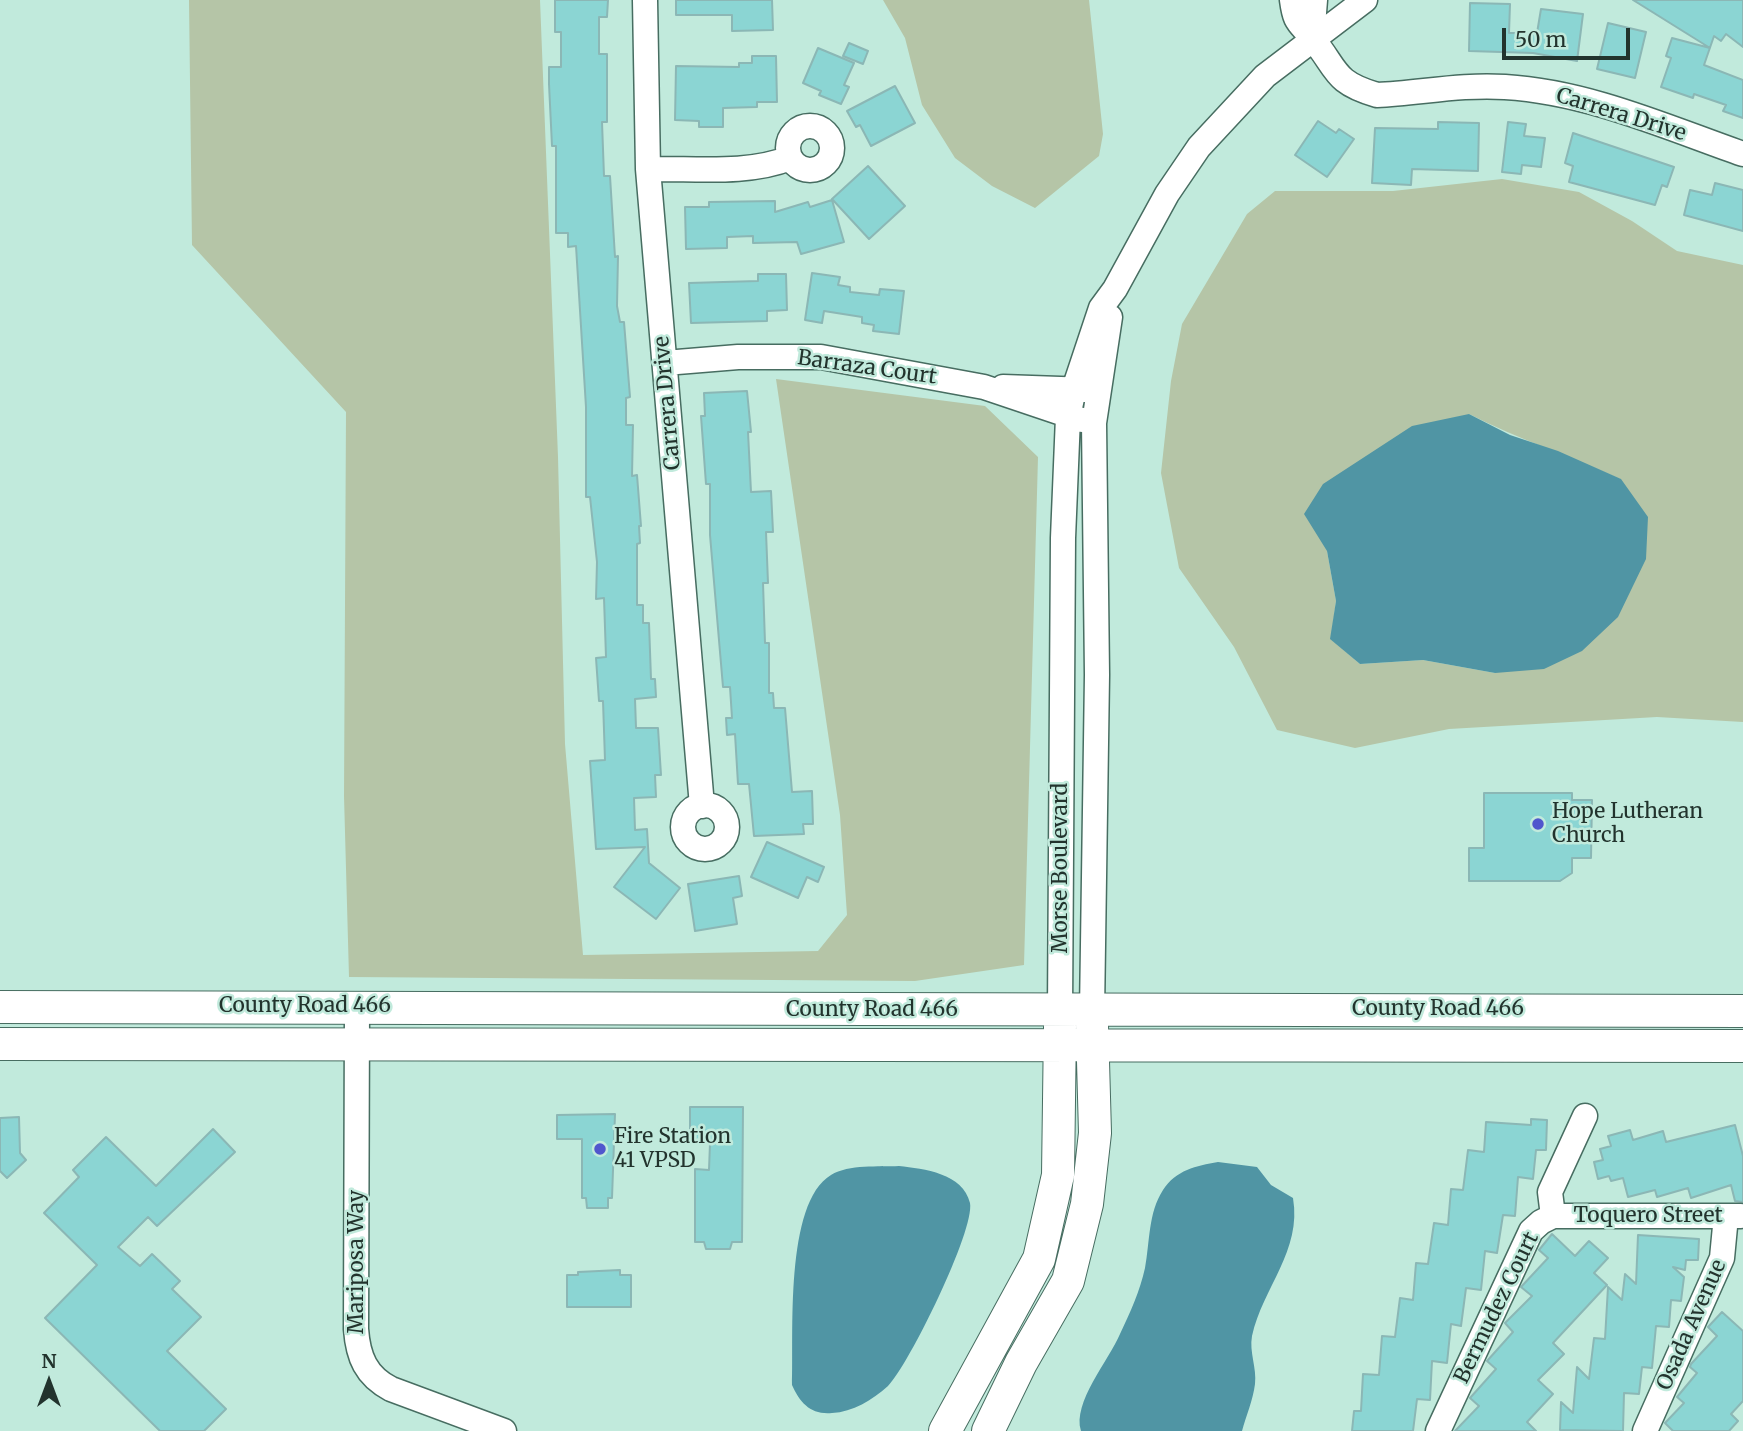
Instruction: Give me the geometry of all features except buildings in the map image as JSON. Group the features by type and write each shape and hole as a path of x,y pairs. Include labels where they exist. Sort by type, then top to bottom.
{"main road":[{"name":"County Road 466","path":"0,1007 357,1006 1092,1012 1300,1009 1743,1010"},
{"name":"Morse Boulevard","path":"945,1431 1039,1259 1058,1175 1060,1011"},
{"name":"Morse Boulevard","path":"988,1431 1021,1363 1068,1281 1087,1204 1094,1145 1092,1012"},
{"name":"County Road 466","path":"0,1044 358,1042 1743,1046"}],"street":[{"name":"Carrera Drive","path":"645,0 648,169 702,806"},
{"name":"Carrera Drive","path":"1292,0 1294,21 1312,38 1333,72 1348,85 1377,95 1480,86 1552,93 1591,101 1743,154"},
{"path":"1312,38 1315,0"},
{"name":"Morse Boulevard","path":"1060,1011 1063,538 1068,417 1086,390 1101,308 1115,289 1138,242 1199,147 1265,76 1365,0"},
{"path":"648,169 747,167 771,165 790,158"},
{"name":"Barraza Court","path":"664,363 738,357 821,357 984,387 1086,390"},
{"name":"Barraza Court","path":"984,387 1068,417 1094,423"},
{"name":"Morse Boulevard","path":"1086,390 1094,423 1097,676 1092,1012"},
{"name":"Mariposa Way","path":"357,1006 356,1329 360,1358 377,1381 391,1389 504,1431"},
{"name":"Bermudez Court","path":"1438,1431 1531,1231 1553,1216 1550,1192 1585,1116"},
{"name":"Toquero Street","path":"1553,1216 1735,1216"},
{"name":"Osada Avenue","path":"1645,1431 1720,1265 1735,1216"}],"green space":[{"path":"189,0 540,0 558,457 565,744 583,955 818,951 847,915 840,815 776,379 985,406 1038,457 1024,965 915,981 349,977 344,796 346,412 192,245"},
{"path":"883,0 1089,0 1103,134 1099,156 1035,208 992,186 955,158 922,105 905,38"},
{"path":"1502,179 1579,192 1632,221 1677,251 1743,265 1743,722 1657,717 1449,729 1355,748 1277,730 1234,647 1179,568 1161,473 1171,381 1182,324 1247,214 1275,191 1393,191","holes":["1469,414 1620,479 1495,673 1423,660 1360,664 1331,639 1336,601 1327,551"]}],"water":[{"path":"1469,414 1510,435 1558,451 1621,479 1648,517 1646,559 1618,617 1582,651 1544,669 1495,673 1423,660 1360,664 1330,639 1336,601 1327,551 1304,514 1323,484 1412,426"},
{"path":"1218,1162 1257,1167 1271,1185 1293,1198 1292,1235 1287,1252 1257,1318 1252,1336 1255,1384 1242,1431 1081,1431 1080,1420 1086,1395 1120,1334 1140,1285 1158,1199 1168,1183 1180,1173"},
{"path":"873,1166 899,1166 941,1174 959,1185 966,1193 970,1203 969,1218 962,1240 939,1297 898,1373 888,1386 855,1408 825,1413 812,1410 792,1385 795,1273 805,1213 816,1190 838,1171"}],"place":[{"name":"Hope Lutheran Church","path":"1538,824"},
{"name":"Fire Station 41 VPSD","path":"600,1149"}]}
